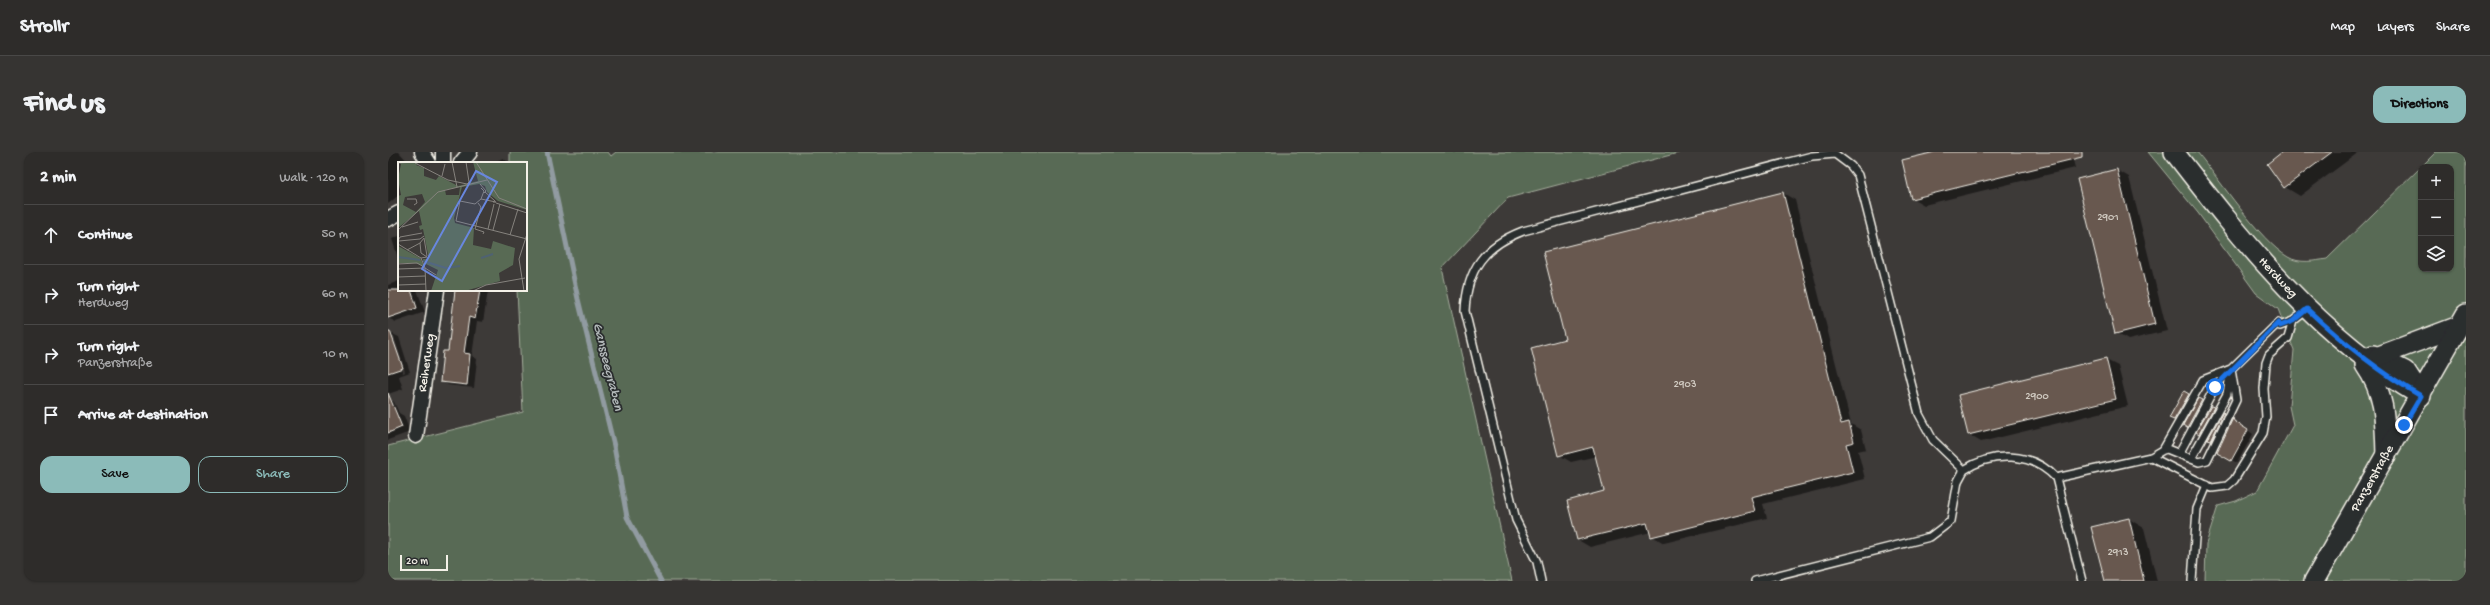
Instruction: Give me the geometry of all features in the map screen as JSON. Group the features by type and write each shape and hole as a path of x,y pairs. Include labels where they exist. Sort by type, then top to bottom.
{"street":[{"path":"422,152 428,162"},
{"path":"461,162 470,152"},
{"name":"Herdweg","path":"2174,152 2284,286 2300,315 2356,352 2391,379 2421,396"},
{"path":"388,220 398,213"},
{"name":"Reiherweg","path":"416,436 437,291"},
{"path":"2379,356 2463,320"},
{"name":"Panzerstraße","path":"2314,581 2421,396 2463,320"},
{"path":"2356,352 2379,356 2405,371 2421,396"},
{"path":"2356,352 2378,384 2384,409 2386,456"}],"lane":[{"path":"1541,581 1537,562 1516,520 1465,311 1466,293 1471,276 1488,252 1507,237 1664,194 1812,156 1835,154 1852,166 1863,187 1919,414 1933,440 1964,470"},
{"path":"2179,454 2215,387 2231,369 2278,323 2280,326 2300,315"},
{"path":"2150,457 2207,485 2219,488 2234,480 2263,433 2266,418 2264,389 2266,363 2269,355 2288,338 2300,315"},
{"path":"2163,450 2203,380 2231,369"},
{"path":"2056,478 2150,457 2167,449 2199,462 2207,460 2236,400 2231,369"},
{"path":"2191,459 2227,394 2231,369"},
{"path":"1755,581 1930,537 1951,521 1958,481 1964,470 1975,463 2007,456 2025,458 2037,463 2048,469 2056,478 2082,581"},
{"path":"2192,581 2197,509 2207,485"}],"green space":[{"path":"510,152 608,152 611,156 616,152 1682,152 1508,198 1442,268 1512,581 388,581 388,446 523,412 517,291 527,291 527,162 510,162"},
{"path":"2148,152 2197,152 2240,209 2265,238 2288,257 2297,261 2317,261 2327,259 2418,170 2418,272 2454,272 2454,164 2424,164 2436,152 2466,152 2466,581 2205,581 2206,544 2218,506 2236,501 2257,491 2293,425 2289,406 2294,350 2278,309 2256,293 2198,213"}],"building":[{"path":"1935,152 2082,152 2082,157 1911,199 1902,160"},
{"path":"2282,152 2332,152 2284,188 2267,164"},
{"path":"2117,169 2155,324 2115,334 2077,179"},
{"path":"1783,192 1841,424 1849,422 1854,442 1846,444 1853,472 1751,497 1755,511 1651,537 1647,523 1577,540 1567,501 1604,491 1593,447 1558,456 1531,348 1565,339 1543,252"},
{"path":"388,290 411,291 417,308 388,318"},
{"path":"455,291 480,291 475,319 469,317 464,353 470,354 467,385 440,382 443,351 448,351"},
{"path":"388,331 390,331 403,368 388,373"},
{"path":"2106,358 2116,399 1968,435 1958,395"},
{"path":"2184,391 2189,394 2174,420 2169,418"},
{"path":"388,393 402,427 388,433"},
{"path":"2198,398 2202,400 2187,428 2183,425"},
{"path":"2211,406 2214,407 2199,434 2196,432"},
{"path":"2223,412 2224,413 2211,440 2208,439"},
{"path":"2233,418 2234,421 2248,430 2231,461 2217,453"},
{"path":"2129,518 2144,581 2105,581 2091,527"}],"waterway":[{"name":"Gansseegraben","path":"547,152 578,299 614,446 627,517 661,581"}],"route":[{"path":"2215,387 2231,369 2278,323 2280,326 2293,321 2307,309 2336,337 2391,379 2421,396 2404,425"}]}
